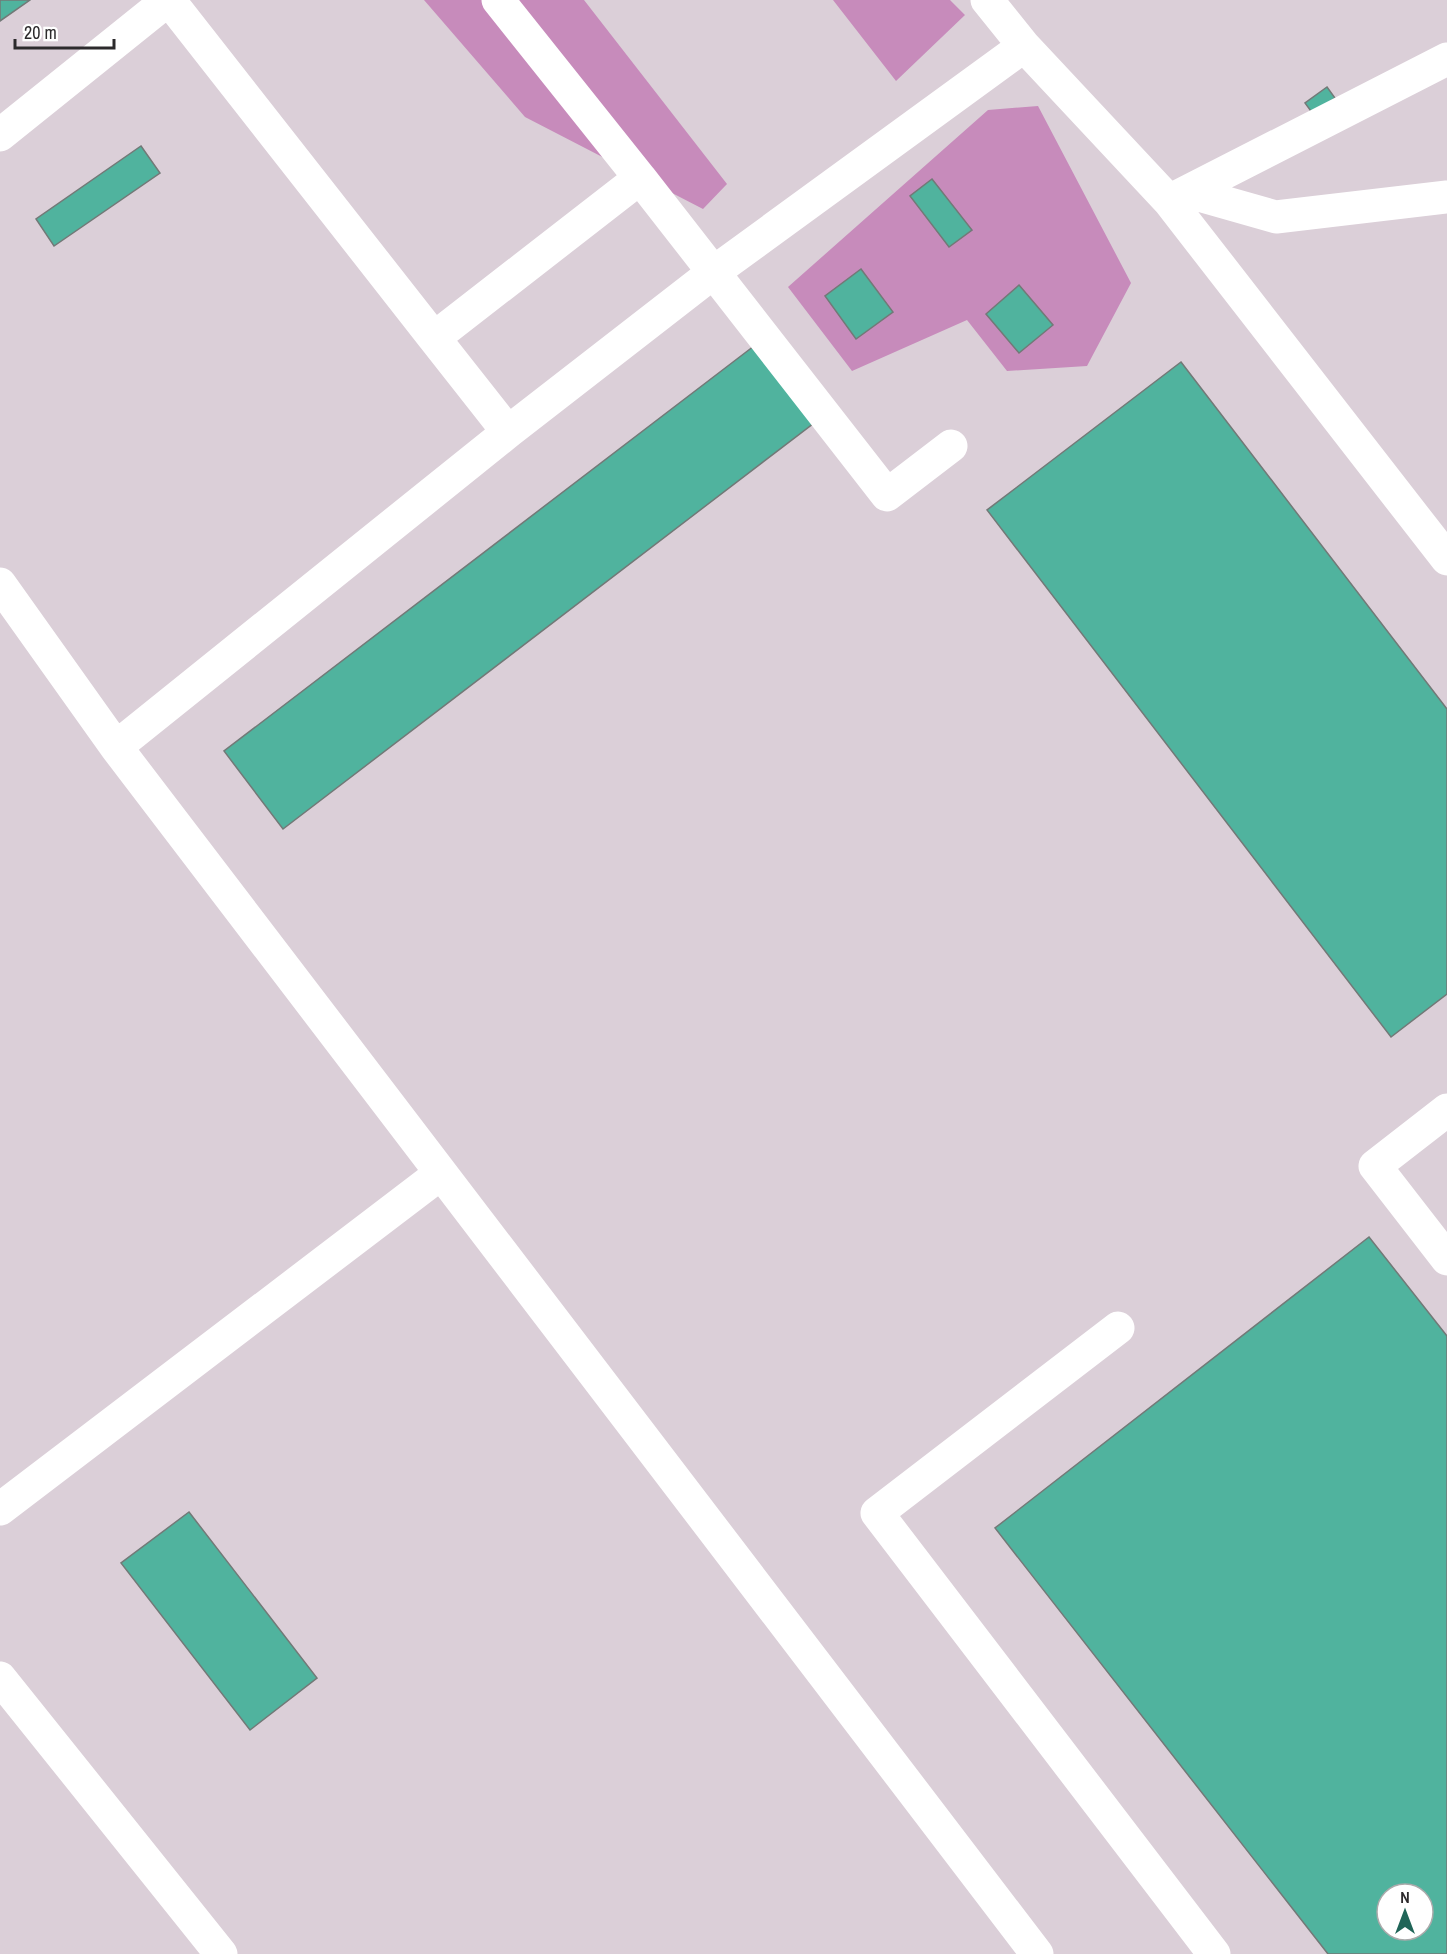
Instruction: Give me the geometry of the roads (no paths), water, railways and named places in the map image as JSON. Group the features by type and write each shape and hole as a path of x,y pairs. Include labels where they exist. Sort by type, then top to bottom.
{"lane":[{"path":"0,135 168,0 508,432"},
{"path":"498,0 887,495 951,446"},
{"path":"987,0 1024,46 1179,197 1447,559"},
{"path":"116,747 508,432 714,272 1024,46"},
{"path":"1179,197 1447,59"},
{"path":"434,338 640,178"},
{"path":"1179,197 1276,218 1447,197"},
{"path":"0,584 116,747 1037,1954"},
{"path":"1447,1110 1375,1166 1447,1259"},
{"path":"0,1509 440,1174"},
{"path":"1118,1328 877,1513 1214,1954"},
{"path":"0,1678 221,1954"}]}
